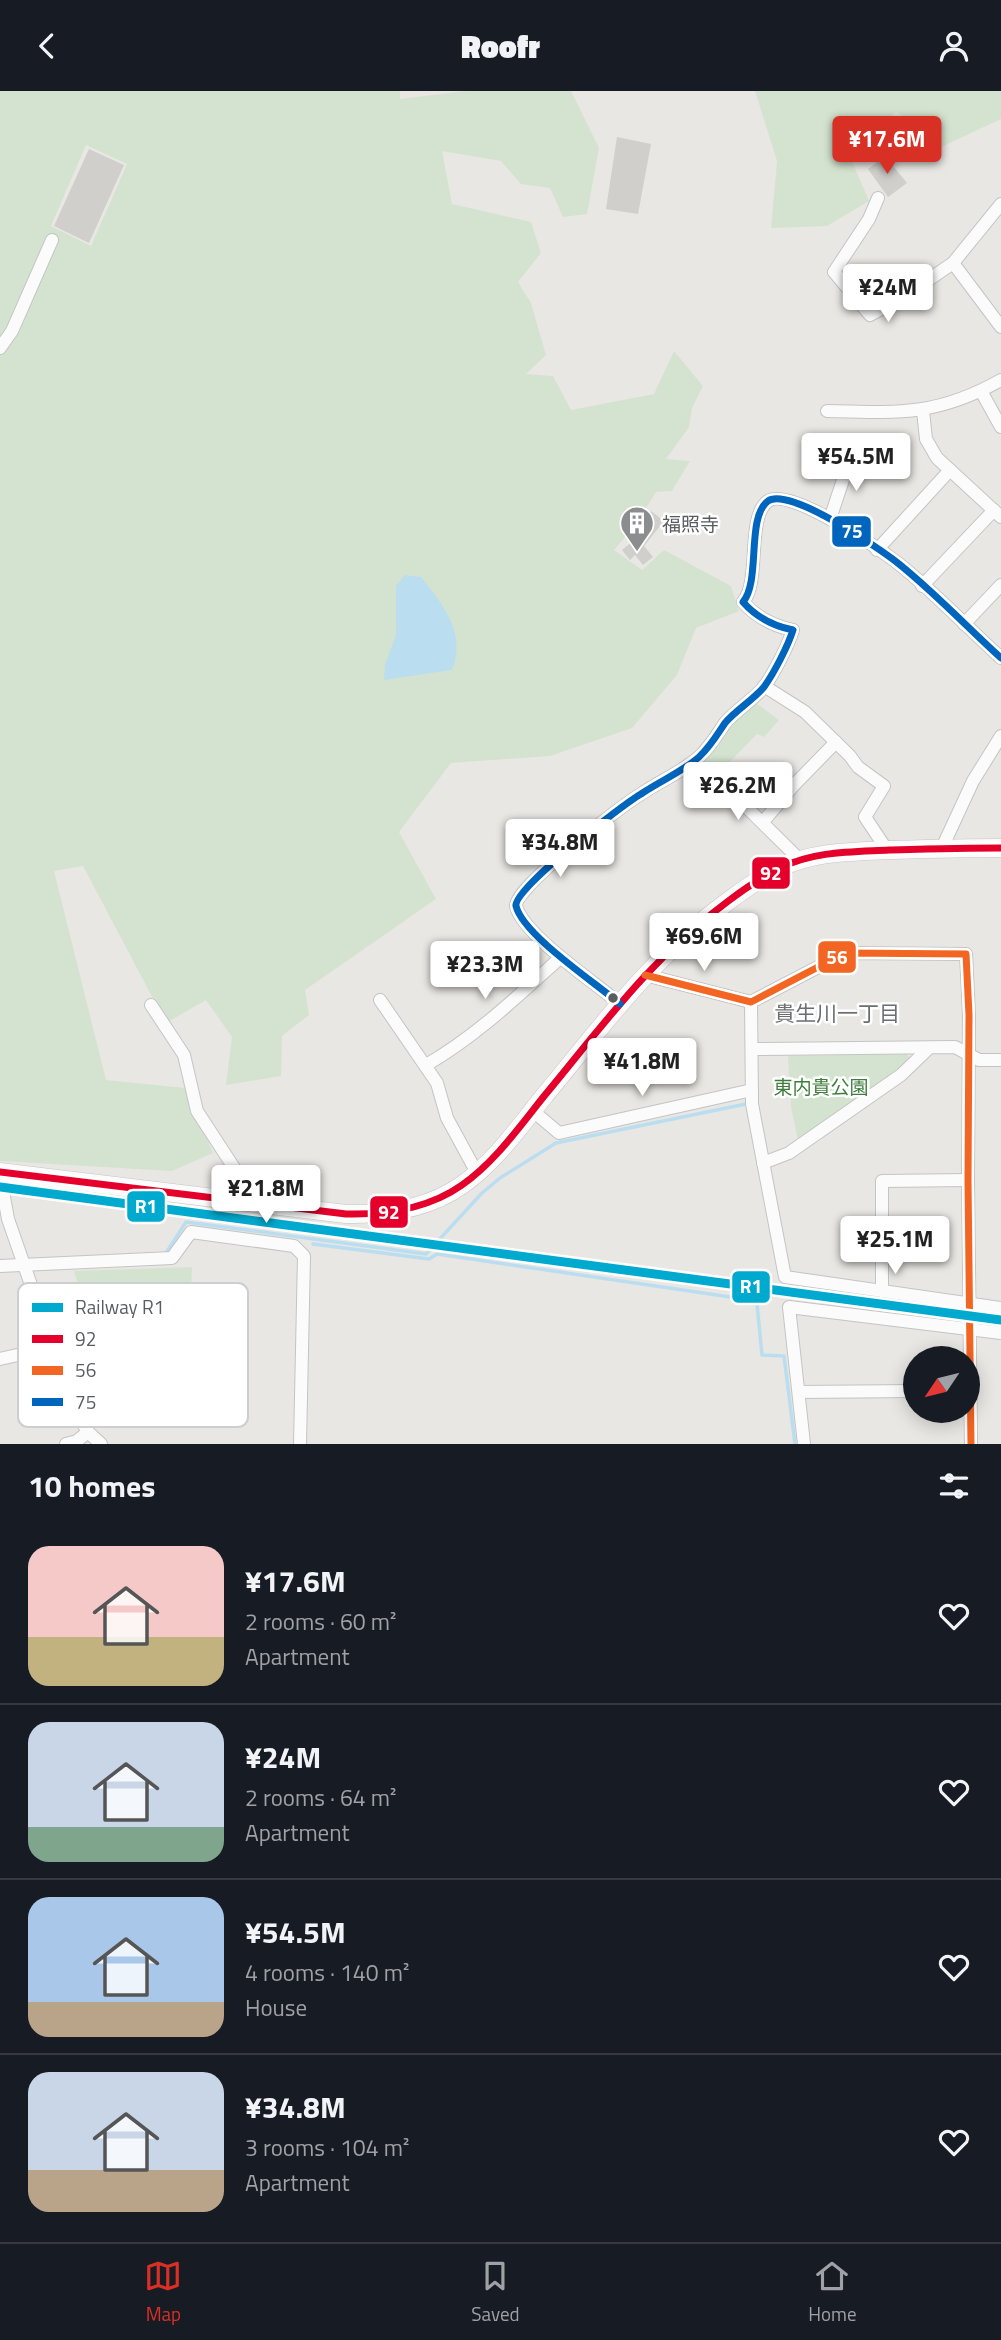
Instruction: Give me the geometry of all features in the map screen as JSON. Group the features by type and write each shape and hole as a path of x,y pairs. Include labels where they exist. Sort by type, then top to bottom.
{"street":[{"path":"878,198 869,219 834,272 870,314 905,296 953,263 1001,204"},
{"path":"0,348 12,331 52,240"},
{"path":"953,263 1001,327"},
{"path":"827,411 923,411 954,403 1001,380"},
{"path":"981,391 1001,427"},
{"path":"922,586 997,514 931,450 924,429 923,411"},
{"path":"830,519 851,456"},
{"path":"877,550 950,470"},
{"path":"620,1004 559,958 523,918 516,907 517,899 525,888 596,826 700,756 727,722 764,686 793,630 772,624 751,611 743,602 752,580 751,565 760,511 769,500 778,498 791,501 830,519 898,563 1001,658"},
{"path":"964,625 1001,585"},
{"path":"764,686 796,705 836,742 858,767 884,786 865,817 887,851"},
{"path":"942,848 973,781 1001,736"},
{"path":"763,822 836,742"},
{"path":"686,767 704,772 720,781 800,860"},
{"path":"29,1283 9,1219 0,1173 346,1214 383,1214 407,1209 443,1196 477,1173 533,1111 665,953 717,909 761,878 800,860 842,852 1001,848"},
{"path":"645,975 751,1002 845,953 966,954 969,1346"},
{"path":"426,1065 489,1021 559,958"},
{"path":"380,1000 437,1083 447,1118 477,1173"},
{"path":"751,1002 751,1090 785,1277 1001,1308"},
{"path":"151,1005 184,1055 197,1111 257,1203"},
{"path":"752,1049 955,1047 979,1060 1001,1060"},
{"path":"763,1163 789,1153 901,1075 929,1048"},
{"path":"533,1111 559,1133 751,1090"},
{"path":"881,1291 882,1181 968,1180"},
{"path":"0,1266 173,1258 191,1232 294,1245 304,1256 300,1444"},
{"path":"804,1444 789,1307 1001,1333"},
{"path":"0,1359 18,1355"},
{"path":"799,1392 903,1391"},
{"path":"970,1423 971,1444"},
{"path":"85,1427 101,1444"},
{"path":"66,1444 77,1441 88,1432"}],"green space":[{"path":"0,91 400,91 400,99 465,91 571,91 599,148 587,214 563,217 550,188 521,184 501,161 442,151 452,204 531,222 541,253 518,282 531,303 546,355 526,374 553,376 571,410 654,394 674,351 703,386 692,408 689,427 666,459 690,461 672,491 656,492 636,524 614,550 642,570 664,550 731,586 739,611 696,628 677,675 632,728 550,756 451,763 399,832 436,899 305,990 309,1015 282,1036 281,1076 226,1085 232,1037 206,1000 166,1023 83,866 54,871 106,1080 185,1088 213,1153 172,1171 0,1161","holes":["86,145 127,164 91,246 51,226"]},
{"path":"755,91 1001,91 1001,119 937,149 931,132 896,112 849,154 869,201 827,226 771,228 777,161"},
{"path":"893,117 928,134 918,145 878,130"},
{"path":"752,700 779,720 764,737 757,734 718,774 697,766"},
{"name":"東内貴公園","path":"907,1054 910,1059 897,1073 798,1140 791,1107 788,1056"},
{"path":"192,1267 191,1283 78,1283 74,1271"}],"water":[{"path":"405,575 421,577 444,609 455,632 456,657 452,670 384,680 385,665 396,635 396,586"}],"building":[{"path":"617,137 651,144 638,214 606,209"},
{"path":"89,149 124,165 89,243 54,226"},
{"path":"885,156 907,183 888,197 868,169"},
{"path":"651,511 664,521 644,546 653,557 643,565 635,555 630,560 622,550 649,528 642,523"}],"waterway":[{"path":"166,1253 186,1222 426,1254 482,1193 500,1178 556,1143 746,1104"},
{"path":"313,1244 429,1259 437,1254 751,1300 757,1304 762,1355 784,1356 795,1444"}],"rail line":[{"name":"R1","path":"0,1187 1001,1320"}],"transit line":[{"name":"75","path":"620,1004 532,931 521,918 516,906 532,883 592,830 630,801 699,757 725,723 760,692 768,681 793,630 766,620 743,602 751,580 757,521 761,509 768,501 779,499 795,502 814,510 873,546 912,575 1001,658"},
{"name":"92","path":"0,1172 346,1214 392,1212 421,1205 449,1193 485,1166 652,969 700,923 759,880 793,862 833,853 1001,848"},
{"name":"56","path":"645,975 751,1002 845,953 966,954 969,1015 971,1444"}],"place":[{"name":"福照寺","path":"637,553"}],"district":[{"name":"貴生川一丁目","path":"837,1013"}]}
